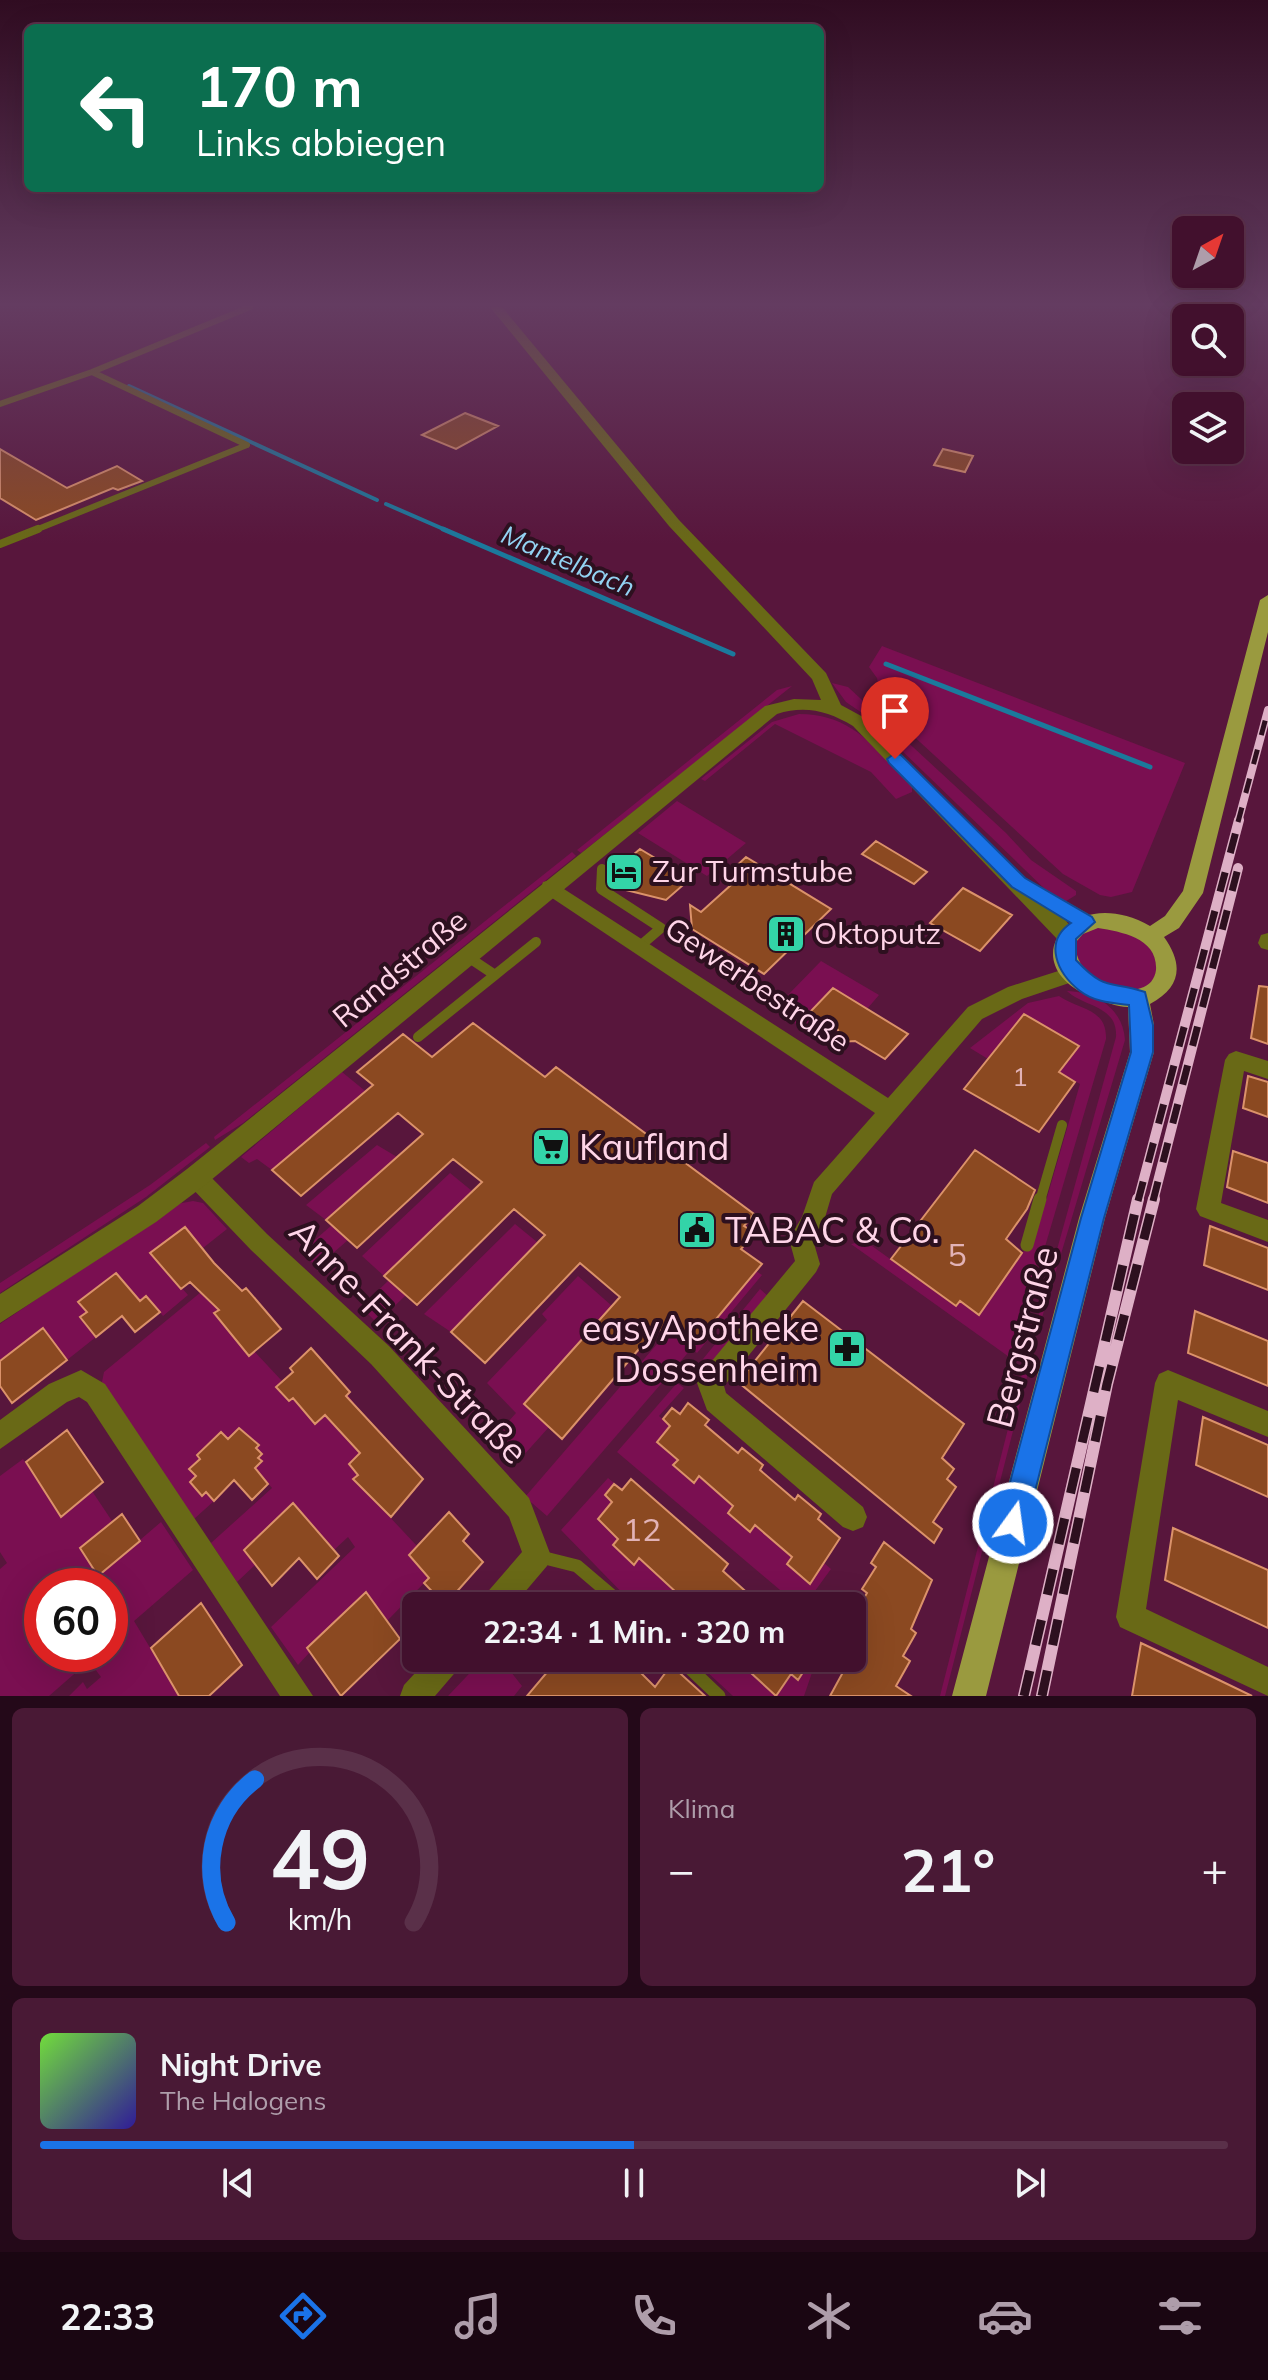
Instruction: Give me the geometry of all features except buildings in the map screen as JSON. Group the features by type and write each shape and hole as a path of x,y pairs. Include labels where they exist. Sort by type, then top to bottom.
{"main road":[{"path":"1150,936 1179,915 1193,893 1268,600"},
{"path":"1111,920 1150,936 1169,961 1169,974 1164,985 1153,994 1138,998 1103,994 1074,974 1064,954 1076,929 1111,920"},
{"name":"Bergstraße","path":"969,1696 1092,1218 1142,1052 1143,1025 1138,998"}],"street":[{"path":"561,386 674,523 804,664 820,677 839,710 859,722 1018,883 1076,929"},
{"path":"796,703 804,664"},
{"name":"Randstraße","path":"0,1310 147,1214 196,1177 771,710 796,703 839,710"},
{"name":"Gewerbestraße","path":"550,887 888,1110"},
{"path":"853,1517 716,1401 710,1383 808,1264 801,1239 812,1221 822,1189 888,1110 975,1013 1015,993 1074,974"},
{"path":"1268,1070 1236,1060 1208,1209 1268,1231"},
{"name":"Anne-Frank-Straße","path":"196,1177 259,1242 380,1355 519,1508 537,1556"},
{"path":"0,1436 58,1393 81,1383 96,1393 298,1696"},
{"path":"1268,1424 1168,1383 1130,1617 1268,1682"},
{"path":"506,1592 537,1556"},
{"path":"415,1696 436,1672"}],"lane":[{"path":"0,404 51,386"},
{"path":"0,544 247,445 122,386"},
{"path":"602,869 601,889 661,928 640,946"},
{"path":"418,1037 536,942"},
{"path":"466,955 495,975"},
{"path":"1027,1245 1062,1125"},
{"path":"537,1556 560,1557 579,1564 609,1592"},
{"path":"694,1672 719,1696"}],"shaded area":[{"path":"882,646 1185,763 1132,892 1111,897 1100,895 1063,874 882,707 877,678 869,667"},
{"path":"832,683 848,687 1006,833 1031,860 1076,891 1076,895 1063,903 1052,896 865,715 846,702"},
{"path":"792,686 581,853 577,850 777,690"},
{"path":"799,714 835,720 850,727 887,760 912,787 912,792 896,799 871,772 775,724 705,781 701,779 772,722"},
{"path":"677,801 746,843 707,876 638,833"},
{"path":"572,852 576,856 243,1123 215,1140 214,1137"},
{"path":"1097,926 1146,938 1164,974 1142,992 1116,991 1091,977 1077,961 1073,952 1074,943 1084,932"},
{"path":"821,961 879,995 867,1009 833,988 810,1012 838,1030 834,1034 815,1035 783,1016 792,1001 786,997"},
{"path":"1067,991 1088,995 1106,1004 1119,1019 1125,1040 1038,1331 1035,1329 1116,1037 1115,1026 1106,1013"},
{"path":"1059,996 1097,1015 1105,1029 1106,1039 1012,1359 851,1244 865,1241 956,1306 960,1301 979,1315 1024,1251 1046,1201 1080,1084 1059,1072 1079,1046 988,1059 970,1048 1028,1003"},
{"path":"342,1072 386,1108 272,1170 257,1159 249,1163 241,1157"},
{"path":"206,1143 210,1147 146,1197 0,1293 0,1283 150,1185"},
{"path":"377,1145 397,1157 326,1220 306,1205"},
{"path":"450,1173 472,1191 384,1276 362,1256"},
{"path":"203,1203 227,1229 203,1248 184,1227 151,1253 188,1295 163,1316 146,1297 137,1304 134,1293 116,1273 79,1302 87,1312 80,1318 96,1337 67,1360 43,1328 0,1361 0,1324 177,1204"},
{"path":"515,1224 537,1242 451,1332 424,1314"},
{"path":"332,1225 348,1240 317,1267 301,1252"},
{"path":"756,1271 762,1275 697,1353 692,1348 547,1516 525,1497 670,1329 693,1347"},
{"path":"578,1276 612,1306 524,1404 549,1427 513,1467 490,1442 516,1413 487,1383 547,1320 542,1314"},
{"path":"389,1280 406,1295 377,1323 361,1307"},
{"path":"760,1289 769,1297 711,1365 703,1359"},
{"path":"201,1292 221,1308 214,1314 249,1355 254,1351 282,1381 277,1387 289,1401 293,1398 315,1424 347,1394 364,1416 360,1453 349,1464 358,1475 354,1479 417,1546 409,1555 429,1578 415,1592 402,1592 402,1606 387,1621 365,1592 308,1648 310,1652 298,1665 271,1627 355,1547 348,1537 334,1550 293,1503 245,1550 255,1565 237,1582 211,1543 272,1488 255,1468 261,1462 258,1458 262,1454 256,1448 259,1444 238,1429 228,1439 221,1432 198,1454 200,1459 189,1469 196,1476 190,1482 201,1496 206,1492 214,1501 194,1519 157,1472 102,1382 104,1372"},
{"path":"1027,1354 1032,1357 945,1696 940,1696"},
{"path":"677,1383 684,1388 659,1416 670,1426 657,1442 678,1460 674,1465 694,1483 707,1465 750,1532 764,1514 769,1537 791,1557 787,1564 809,1583 824,1563 831,1569 814,1592 782,1592 617,1452"},
{"path":"23,1459 61,1517 92,1491 112,1521 81,1548 93,1568 24,1568 24,1672 76,1672 49,1696 0,1696 0,1569 7,1563 0,1552 0,1476"},
{"path":"608,1478 614,1483 605,1495 612,1502 598,1519 618,1539 613,1546 634,1565 639,1558 676,1592 621,1592 561,1530"},
{"path":"161,1522 193,1570 134,1621 179,1696 69,1696 83,1682 87,1689 101,1677 97,1672 128,1672 128,1568 107,1568"},
{"path":"471,1672 511,1672 522,1686 514,1696 448,1696"},
{"path":"707,1672 783,1672 798,1680 804,1672 812,1672 804,1696 733,1696"}],"waterway":[{"name":"Mantelbach","path":"129,386 377,500"},
{"name":"Mantelbach","path":"386,504 448,531"},
{"name":"Mantelbach","path":"443,529 733,654"},
{"name":"Mantelbach","path":"886,664 1150,767"}],"railway":[{"path":"1238,822 1268,710"},
{"path":"1138,1201 1239,820"},
{"path":"1153,1201 1238,868"},
{"path":"1024,1696 1138,1199"},
{"path":"1042,1696 1107,1384 1154,1199"}],"place":[{"name":"Zur Turmstube","path":"624,872"},
{"name":"Oktoputz","path":"786,934"},
{"name":"Kaufland","path":"551,1147"},
{"name":"TABAC & Co.","path":"697,1230"},
{"name":"easyApotheke Dossenheim","path":"847,1349"}],"route":[{"path":"895,759 1018,883 1085,922 1067,935 1064,954 1067,964 1087,985 1103,994 1138,998 1143,1025 1142,1052 1092,1218 1013,1523"}]}
